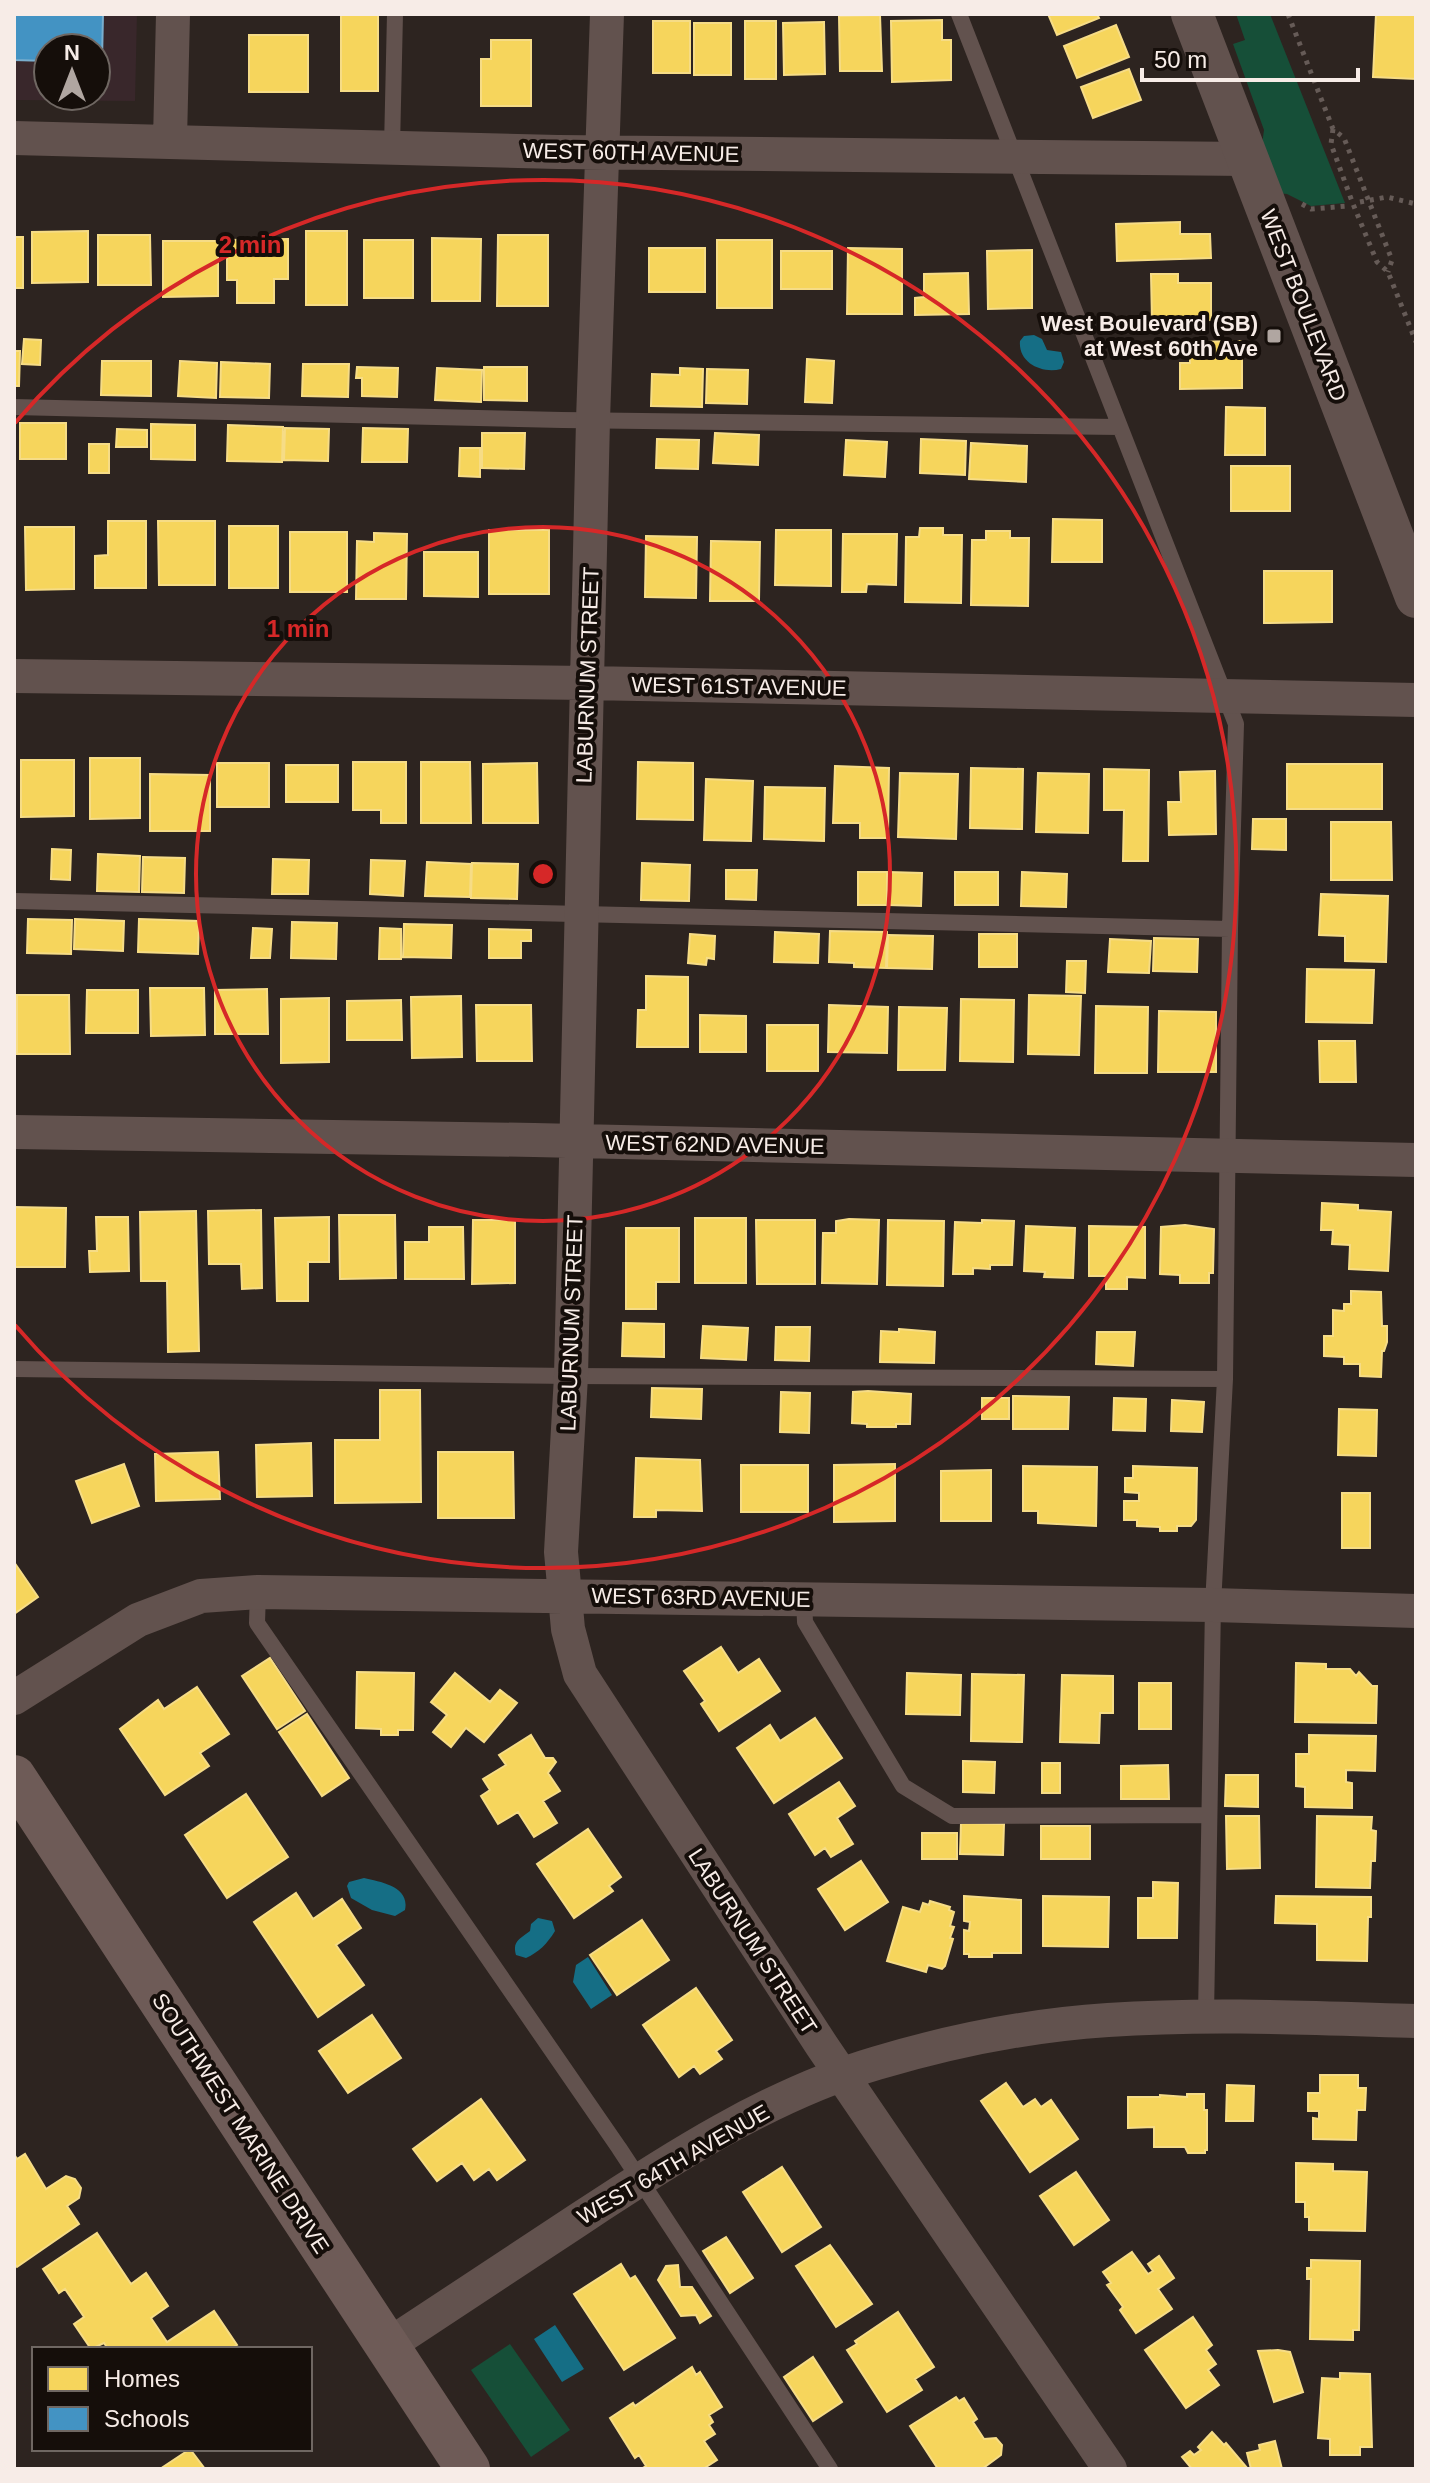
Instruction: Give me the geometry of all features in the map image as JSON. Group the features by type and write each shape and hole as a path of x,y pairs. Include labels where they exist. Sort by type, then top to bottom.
{"main road":[{"name":"SOUTHWEST MARINE DRIVE","path":"14,1777 468,2469"}],"street":[{"path":"170,140 173,14"},
{"name":"LABURNUM STREET","path":"607,14 593,420 571,1376 561,1552 568,1629 580,1674 842,2076 1110,2469"},
{"name":"WEST BOULEVARD","path":"1192,14 1416,597"},
{"name":"WEST 60TH AVENUE","path":"14,138 602,152 1248,159"},
{"name":"WEST 61ST AVENUE","path":"14,676 588,683 1416,700"},
{"name":"WEST 62ND AVENUE","path":"14,1132 1416,1160"},
{"name":"WEST 63RD AVENUE","path":"14,1698 138,1620 201,1596 258,1592 804,1598 1416,1611"},
{"name":"WEST 64TH AVENUE","path":"387,2346 640,2179 719,2132 809,2088 876,2063 958,2042 1106,2020 1206,2016 1416,2021"}],"lane":[{"path":"392,147 395,14"},
{"path":"959,14 1236,724 1230,929 1225,1379 1213,1605 1206,2016"},
{"path":"14,407 593,420 1120,427"},
{"path":"14,901 1230,929"},
{"path":"14,1369 571,1376 1225,1379"},
{"path":"258,1592 257,1623 640,2179 830,2469"},
{"path":"804,1598 805,1622 903,1786 952,1816 1209,1815"}],"path":[{"path":"1288,14 1333,129 1331,144 1353,204 1377,262 1388,272 1416,342"},
{"path":"1333,129 1344,138 1369,200 1392,260 1388,272"},
{"path":"1360,202 1387,197 1416,204"},
{"path":"1292,200 1311,209 1348,206"}],"shaded area":[{"path":"14,14 137,14 135,101 112,101 112,32 32,32 32,100 14,100"}],"green space":[{"path":"1236,14 1270,14 1345,203 1311,206 1278,193 1262,145 1264,130 1233,44 1245,40"},
{"path":"510,2344 570,2430 531,2457 471,2370"}],"water":[{"path":"1034,335 1042,339 1047,350 1061,352 1064,362 1061,369 1046,370 1027,361 1020,349 1020,341 1024,336"},
{"path":"364,1878 399,1891 405,1902 405,1910 395,1916 372,1910 351,1898 347,1886 349,1882"},
{"path":"538,1918 552,1921 555,1931 535,1953 526,1958 516,1955 516,1943 530,1931 531,1924"},
{"path":"588,1957 612,1995 591,2009 573,1982 576,1965"},
{"path":"555,2325 584,2369 562,2382 534,2339"}],"building: Homes":[{"path":"341,14 378,14 378,91 341,91"},
{"path":"1048,14 1097,14 1099,18 1057,35"},
{"path":"1376,14 1416,14 1416,79 1373,77"},
{"path":"880,15 882,71 840,71 839,16"},
{"path":"942,20 942,40 951,40 951,80 892,82 891,21"},
{"path":"653,21 690,21 690,73 653,73"},
{"path":"745,21 776,21 776,79 745,79"},
{"path":"824,22 825,74 784,75 783,23"},
{"path":"694,23 731,23 731,75 694,75"},
{"path":"1116,25 1129,57 1077,78 1064,46"},
{"path":"249,35 308,35 308,92 249,92"},
{"path":"491,40 531,40 531,106 481,106 481,59 491,59"},
{"path":"1129,69 1141,100 1093,118 1081,87"},
{"path":"1180,222 1180,234 1210,234 1211,258 1117,261 1116,224"},
{"path":"88,231 88,282 32,283 32,232"},
{"path":"306,231 347,231 347,305 306,305"},
{"path":"98,235 150,235 151,285 98,285"},
{"path":"498,235 548,235 548,306 497,306"},
{"path":"14,237 23,237 23,288 14,288"},
{"path":"432,238 481,239 480,301 432,301"},
{"path":"288,239 288,279 274,279 274,303 237,303 237,280 227,280 227,240"},
{"path":"364,240 413,240 413,298 364,298"},
{"path":"717,240 772,240 772,308 717,308"},
{"path":"163,241 218,241 218,296 163,297"},
{"path":"649,248 705,248 705,292 649,292"},
{"path":"848,248 902,249 902,314 847,314"},
{"path":"1032,250 1032,308 988,309 987,251"},
{"path":"781,251 832,251 832,289 781,289"},
{"path":"968,273 969,314 915,315 915,298 924,297 924,274"},
{"path":"1151,274 1178,274 1178,283 1211,283 1211,320 1152,321"},
{"path":"24,339 41,340 40,365 22,364"},
{"path":"1242,341 1242,388 1180,389 1180,363 1190,363 1190,342"},
{"path":"14,351 20,351 19,386 14,386"},
{"path":"807,359 834,361 832,403 805,402"},
{"path":"102,361 151,361 151,396 101,395"},
{"path":"180,361 217,363 216,398 178,396"},
{"path":"221,362 270,364 269,398 220,397"},
{"path":"303,364 349,364 348,397 302,396"},
{"path":"357,367 398,368 397,397 362,396 362,378 356,378"},
{"path":"484,367 527,367 527,401 484,400"},
{"path":"437,368 482,370 481,402 435,400"},
{"path":"680,368 703,369 702,407 651,406 652,374 680,375"},
{"path":"707,369 748,370 747,404 706,403"},
{"path":"1226,407 1265,408 1265,455 1225,455"},
{"path":"20,423 66,423 66,459 20,459"},
{"path":"151,424 195,425 195,460 151,459"},
{"path":"228,425 283,427 282,462 227,461"},
{"path":"285,428 329,429 328,461 284,460"},
{"path":"363,428 408,429 407,462 362,462"},
{"path":"117,429 147,430 147,447 116,447"},
{"path":"482,433 525,433 524,469 482,468"},
{"path":"715,433 759,435 758,465 713,463"},
{"path":"657,439 699,440 698,469 656,468"},
{"path":"921,439 966,441 965,475 920,473"},
{"path":"846,440 887,442 885,477 844,475"},
{"path":"971,443 1027,446 1026,482 969,479"},
{"path":"89,444 109,444 109,473 89,473"},
{"path":"460,448 480,448 480,477 459,476"},
{"path":"1231,466 1290,466 1290,511 1231,511"},
{"path":"1053,519 1102,520 1102,562 1052,562"},
{"path":"108,521 146,521 146,588 95,588 95,556 108,555"},
{"path":"158,521 215,521 215,585 159,585"},
{"path":"229,526 278,526 278,588 229,588"},
{"path":"25,527 74,527 74,589 26,590"},
{"path":"920,528 943,528 943,535 962,535 961,603 905,602 906,537 919,537"},
{"path":"489,530 549,530 549,594 489,594"},
{"path":"776,530 831,530 831,586 775,585"},
{"path":"986,531 1010,531 1010,538 1029,538 1028,606 971,605 972,540 986,540"},
{"path":"290,532 347,532 347,592 290,592"},
{"path":"374,533 407,534 406,599 356,599 357,541 374,542"},
{"path":"843,534 897,534 896,585 867,584 866,592 842,592"},
{"path":"646,536 697,537 696,598 645,597"},
{"path":"711,541 760,542 759,601 710,601"},
{"path":"424,552 478,552 478,597 424,596"},
{"path":"1264,571 1332,571 1332,622 1264,623"},
{"path":"90,758 140,758 140,818 90,819"},
{"path":"21,760 74,760 74,816 21,817"},
{"path":"353,762 406,762 406,823 381,823 381,810 353,810"},
{"path":"421,762 470,762 471,823 421,823"},
{"path":"638,762 693,763 693,820 637,819"},
{"path":"217,763 269,763 269,807 217,807"},
{"path":"537,763 538,823 483,823 483,764"},
{"path":"1287,764 1382,764 1382,809 1287,809"},
{"path":"286,765 338,765 338,802 286,802"},
{"path":"835,766 889,768 888,838 860,838 860,823 833,823"},
{"path":"971,768 1023,769 1022,829 970,828"},
{"path":"1104,769 1149,770 1148,861 1123,861 1124,810 1104,810"},
{"path":"1215,771 1216,834 1169,835 1168,802 1181,802 1180,772"},
{"path":"900,773 958,774 956,839 898,837"},
{"path":"1038,773 1089,774 1088,833 1036,832"},
{"path":"150,774 210,775 210,831 150,831"},
{"path":"706,779 753,781 751,841 704,840"},
{"path":"765,787 825,788 824,841 764,839"},
{"path":"1253,819 1286,819 1286,850 1252,849"},
{"path":"1331,822 1391,822 1392,880 1331,880"},
{"path":"52,849 71,850 70,880 51,879"},
{"path":"98,854 140,856 139,892 97,891"},
{"path":"143,857 185,858 184,893 142,892"},
{"path":"273,859 309,860 308,894 272,894"},
{"path":"371,860 405,861 403,896 370,894"},
{"path":"427,862 471,864 470,897 425,896"},
{"path":"472,863 518,864 517,899 471,898"},
{"path":"642,863 690,865 689,901 641,900"},
{"path":"726,870 757,870 756,900 726,899"},
{"path":"858,872 887,872 887,905 858,905"},
{"path":"889,872 922,873 921,906 889,905"},
{"path":"955,872 998,872 998,905 955,905"},
{"path":"1022,872 1067,874 1066,907 1021,906"},
{"path":"1321,894 1388,896 1386,962 1345,961 1345,936 1319,935"},
{"path":"28,919 72,920 71,954 27,953"},
{"path":"75,919 124,921 123,951 74,949"},
{"path":"139,919 199,921 198,954 138,952"},
{"path":"292,922 337,923 336,959 291,958"},
{"path":"404,924 452,925 451,958 403,957"},
{"path":"253,928 272,929 270,958 251,958"},
{"path":"380,928 401,929 401,959 379,959"},
{"path":"489,929 531,930 531,941 521,941 521,958 489,958"},
{"path":"830,931 887,932 886,968 829,962"},
{"path":"775,932 819,934 818,963 774,962"},
{"path":"690,934 715,936 714,959 707,958 706,965 688,963"},
{"path":"979,934 1017,934 1017,967 979,967"},
{"path":"888,935 933,936 932,969 887,968"},
{"path":"1154,938 1198,939 1197,972 1153,971"},
{"path":"1110,939 1151,941 1149,973 1108,972"},
{"path":"1067,961 1086,961 1085,993 1066,992"},
{"path":"1307,969 1374,970 1372,1023 1306,1022"},
{"path":"646,976 688,977 688,1047 637,1047 638,1010 646,1010"},
{"path":"150,988 204,988 205,1035 151,1036"},
{"path":"267,989 268,1034 215,1034 215,990"},
{"path":"87,990 138,990 138,1033 86,1033"},
{"path":"17,995 69,995 70,1054 17,1054"},
{"path":"1029,995 1081,996 1079,1055 1028,1054"},
{"path":"461,996 462,1057 412,1058 411,997"},
{"path":"329,998 329,1062 281,1063 281,999"},
{"path":"961,999 1014,1000 1013,1062 960,1061"},
{"path":"401,1000 402,1040 347,1040 347,1001"},
{"path":"476,1005 531,1005 532,1061 477,1061"},
{"path":"829,1005 888,1007 887,1053 828,1052"},
{"path":"1096,1006 1148,1007 1147,1073 1095,1073"},
{"path":"899,1007 947,1008 945,1070 898,1070"},
{"path":"1159,1011 1216,1012 1216,1072 1158,1072"},
{"path":"700,1015 746,1016 746,1052 700,1052"},
{"path":"767,1025 818,1025 818,1071 767,1071"},
{"path":"1319,1041 1355,1041 1356,1082 1320,1082"},
{"path":"1322,1203 1358,1205 1358,1210 1391,1212 1388,1271 1349,1269 1350,1245 1332,1244 1333,1230 1321,1230"},
{"path":"14,1207 66,1208 65,1267 14,1267"},
{"path":"261,1210 262,1288 242,1289 241,1264 209,1264 208,1211"},
{"path":"196,1211 199,1351 168,1352 167,1281 141,1281 140,1212"},
{"path":"339,1215 395,1215 396,1278 340,1279"},
{"path":"96,1217 128,1217 129,1271 90,1272 89,1251 97,1251"},
{"path":"329,1217 329,1262 308,1262 308,1301 277,1301 275,1218"},
{"path":"695,1218 746,1218 746,1283 695,1283"},
{"path":"473,1220 515,1220 515,1283 472,1284"},
{"path":"756,1220 815,1220 815,1284 757,1284"},
{"path":"879,1220 877,1284 822,1283 823,1233 836,1233 836,1221"},
{"path":"888,1220 944,1221 943,1286 887,1285"},
{"path":"982,1220 1014,1221 1012,1265 990,1265 990,1269 973,1268 973,1274 953,1274 955,1222 982,1223"},
{"path":"1185,1225 1214,1229 1213,1273 1209,1273 1209,1283 1180,1283 1180,1275 1160,1274 1161,1227"},
{"path":"1026,1226 1075,1228 1073,1278 1044,1277 1045,1272 1024,1271"},
{"path":"1089,1226 1145,1227 1145,1278 1127,1277 1127,1289 1106,1289 1106,1276 1089,1276"},
{"path":"429,1227 463,1227 464,1279 405,1279 405,1242 429,1242"},
{"path":"626,1228 679,1228 679,1282 656,1282 656,1309 626,1309"},
{"path":"1351,1291 1381,1292 1382,1326 1387,1326 1387,1342 1382,1351 1381,1377 1360,1376 1360,1364 1344,1364 1344,1357 1324,1356 1324,1336 1333,1336 1333,1310 1344,1311 1344,1304 1351,1304"},
{"path":"623,1323 664,1324 664,1357 622,1356"},
{"path":"703,1326 748,1328 746,1360 701,1358"},
{"path":"776,1327 810,1327 809,1361 775,1360"},
{"path":"899,1329 935,1332 934,1363 880,1362 881,1331 899,1332"},
{"path":"1097,1332 1135,1332 1133,1366 1096,1364"},
{"path":"652,1388 702,1389 701,1419 651,1417"},
{"path":"380,1390 420,1390 421,1502 335,1503 335,1440 380,1440"},
{"path":"781,1392 810,1393 809,1433 780,1432"},
{"path":"853,1392 911,1394 910,1424 867,1427 867,1424 852,1423"},
{"path":"1013,1396 1069,1397 1068,1429 1013,1429"},
{"path":"982,1398 1009,1398 1009,1419 982,1419"},
{"path":"1114,1398 1146,1399 1145,1431 1113,1430"},
{"path":"1172,1400 1204,1402 1202,1432 1171,1431"},
{"path":"1339,1409 1377,1410 1376,1456 1338,1455"},
{"path":"311,1443 312,1496 257,1497 256,1445"},
{"path":"218,1452 220,1499 156,1501 155,1454"},
{"path":"438,1452 513,1452 514,1518 438,1518"},
{"path":"636,1458 700,1460 702,1511 656,1510 656,1517 634,1517"},
{"path":"124,1464 139,1506 92,1523 76,1481"},
{"path":"895,1464 895,1521 834,1522 834,1465"},
{"path":"741,1465 808,1465 808,1512 741,1512"},
{"path":"1023,1466 1097,1467 1096,1526 1038,1523 1038,1511 1023,1511"},
{"path":"1133,1466 1197,1468 1196,1520 1191,1526 1177,1526 1177,1531 1160,1531 1160,1527 1137,1526 1137,1520 1124,1520 1124,1501 1139,1501 1139,1493 1125,1492 1125,1478 1133,1478"},
{"path":"991,1470 991,1521 941,1521 941,1471"},
{"path":"1342,1493 1370,1493 1370,1548 1342,1548"},
{"path":"14,1562 38,1597 14,1614"},
{"path":"721,1647 738,1673 759,1659 780,1691 719,1731 701,1704 705,1701 684,1671"},
{"path":"270,1658 305,1711 277,1729 242,1676"},
{"path":"1296,1663 1326,1664 1326,1669 1350,1669 1356,1676 1359,1672 1372,1686 1377,1686 1376,1723 1295,1722"},
{"path":"357,1672 414,1673 413,1730 398,1730 398,1735 381,1735 381,1729 356,1728"},
{"path":"455,1673 490,1702 500,1690 517,1703 484,1742 466,1728 451,1747 433,1732 447,1715 431,1702"},
{"path":"907,1673 961,1675 960,1715 906,1714"},
{"path":"972,1674 1024,1675 1022,1742 971,1741"},
{"path":"1062,1675 1113,1676 1113,1713 1100,1713 1099,1743 1060,1742"},
{"path":"1139,1683 1171,1683 1171,1729 1139,1729"},
{"path":"197,1687 229,1734 200,1753 209,1766 165,1795 120,1729 158,1700 164,1709"},
{"path":"307,1714 349,1778 322,1796 279,1732"},
{"path":"815,1718 842,1758 774,1803 737,1748 770,1725 780,1741"},
{"path":"531,1735 545,1758 553,1758 556,1762 548,1773 560,1791 543,1801 557,1823 534,1837 518,1812 498,1824 481,1796 490,1790 483,1779 506,1765 499,1755"},
{"path":"1309,1735 1376,1736 1375,1771 1346,1770 1346,1782 1352,1783 1352,1808 1305,1807 1305,1787 1296,1786 1296,1754 1309,1754"},
{"path":"963,1761 995,1762 994,1793 963,1792"},
{"path":"1042,1763 1060,1763 1060,1793 1042,1793"},
{"path":"1168,1765 1169,1799 1121,1799 1121,1766"},
{"path":"1226,1775 1258,1775 1258,1807 1225,1806"},
{"path":"839,1782 855,1806 837,1818 853,1844 831,1857 825,1848 815,1855 789,1814"},
{"path":"246,1794 288,1857 227,1898 185,1835"},
{"path":"1226,1816 1259,1816 1260,1868 1227,1869"},
{"path":"1317,1816 1372,1817 1371,1830 1376,1831 1370,1888 1316,1887"},
{"path":"961,1823 1004,1824 1003,1855 960,1854"},
{"path":"1041,1826 1090,1826 1090,1859 1041,1859"},
{"path":"588,1829 621,1877 609,1886 613,1891 574,1918 537,1864"},
{"path":"922,1833 957,1833 957,1859 922,1859"},
{"path":"861,1861 888,1902 845,1930 818,1889"},
{"path":"1153,1882 1178,1883 1177,1938 1138,1938 1138,1898 1153,1898"},
{"path":"296,1893 313,1919 342,1899 361,1928 336,1945 364,1985 318,2017 254,1922"},
{"path":"964,1896 1021,1900 1021,1953 992,1953 992,1957 969,1957 969,1954 964,1954 964,1930 969,1931 970,1922 964,1921"},
{"path":"1043,1896 1109,1897 1108,1947 1043,1946"},
{"path":"1276,1896 1371,1897 1367,1961 1317,1960 1317,1924 1275,1923"},
{"path":"930,1901 950,1907 949,1910 954,1912 950,1926 954,1927 950,1938 953,1939 945,1966 942,1969 928,1965 926,1972 887,1961 903,1907 920,1912 923,1903 929,1905"},
{"path":"642,1920 669,1960 617,1995 590,1955"},
{"path":"696,1988 732,2040 716,2051 722,2059 700,2074 694,2066 679,2077 643,2025"},
{"path":"372,2015 401,2058 348,2093 319,2051"},
{"path":"1320,2075 1358,2075 1358,2088 1366,2088 1365,2110 1357,2110 1356,2140 1313,2139 1313,2118 1319,2119 1319,2111 1308,2111 1308,2093 1320,2093"},
{"path":"1006,2083 1023,2107 1035,2099 1041,2107 1051,2100 1078,2139 1030,2172 981,2101"},
{"path":"1227,2085 1254,2086 1253,2121 1226,2121"},
{"path":"1187,2094 1204,2094 1204,2110 1207,2110 1205,2153 1188,2153 1185,2147 1154,2147 1154,2127 1128,2128 1128,2097 1187,2097"},
{"path":"481,2099 525,2160 497,2180 489,2169 474,2180 462,2163 437,2181 413,2149"},
{"path":"14,2154 17,2159 25,2154 46,2189 66,2176 75,2179 81,2188 79,2198 67,2206 79,2224 17,2267 14,2263"},
{"path":"1296,2163 1333,2164 1333,2171 1367,2172 1365,2231 1309,2230 1305,2202 1296,2202"},
{"path":"782,2167 821,2227 782,2252 743,2192"},
{"path":"1076,2172 1109,2220 1074,2245 1040,2196"},
{"path":"97,2233 131,2284 146,2273 168,2306 151,2318 167,2342 214,2311 237,2345 107,2347 104,2343 90,2347 74,2324 84,2317 65,2289 59,2293 43,2269"},
{"path":"726,2237 753,2278 730,2293 703,2251"},
{"path":"830,2245 872,2304 836,2327 796,2266"},
{"path":"1132,2252 1148,2274 1153,2271 1148,2264 1159,2256 1174,2278 1158,2289 1172,2309 1136,2333 1120,2310 1123,2307 1107,2285 1111,2283 1103,2272"},
{"path":"1311,2260 1360,2261 1359,2330 1353,2330 1353,2340 1310,2339 1311,2279 1307,2279 1307,2268 1311,2268"},
{"path":"621,2264 630,2279 635,2276 675,2338 624,2370 574,2294"},
{"path":"678,2265 680,2287 692,2287 711,2316 700,2323 696,2315 681,2316 658,2280 666,2266"},
{"path":"898,2312 934,2367 915,2379 922,2390 887,2412 847,2350 857,2344 855,2341"},
{"path":"1193,2317 1212,2345 1206,2350 1216,2364 1208,2370 1219,2385 1186,2408 1145,2350"},
{"path":"1258,2351 1290,2352 1303,2392 1274,2402"},
{"path":"813,2357 842,2402 813,2421 784,2377"},
{"path":"692,2367 696,2375 700,2372 722,2407 709,2415 713,2422 709,2425 715,2434 704,2441 717,2460 703,2469 641,2469 646,2466 639,2455 635,2458 610,2418 633,2403 635,2406"},
{"path":"1340,2373 1370,2374 1372,2447 1360,2447 1360,2455 1330,2455 1330,2439 1318,2438 1322,2378 1340,2379"},
{"path":"956,2397 959,2401 964,2398 977,2419 973,2422 984,2439 996,2438 1002,2445 1001,2455 982,2469 938,2469 910,2426"},
{"path":"1212,2432 1248,2469 1192,2469 1182,2457 1190,2451 1194,2455 1201,2450 1198,2447"},
{"path":"1275,2441 1282,2469 1251,2469 1247,2453 1260,2450 1259,2445"},
{"path":"192,2451 205,2469 160,2469"}],"building: Schools":[{"path":"14,14 103,14 103,32 32,32 32,61 14,60"}],"place":[{"name":"West Boulevard (SB) at West 60th Ave","path":"1274,336"}]}
